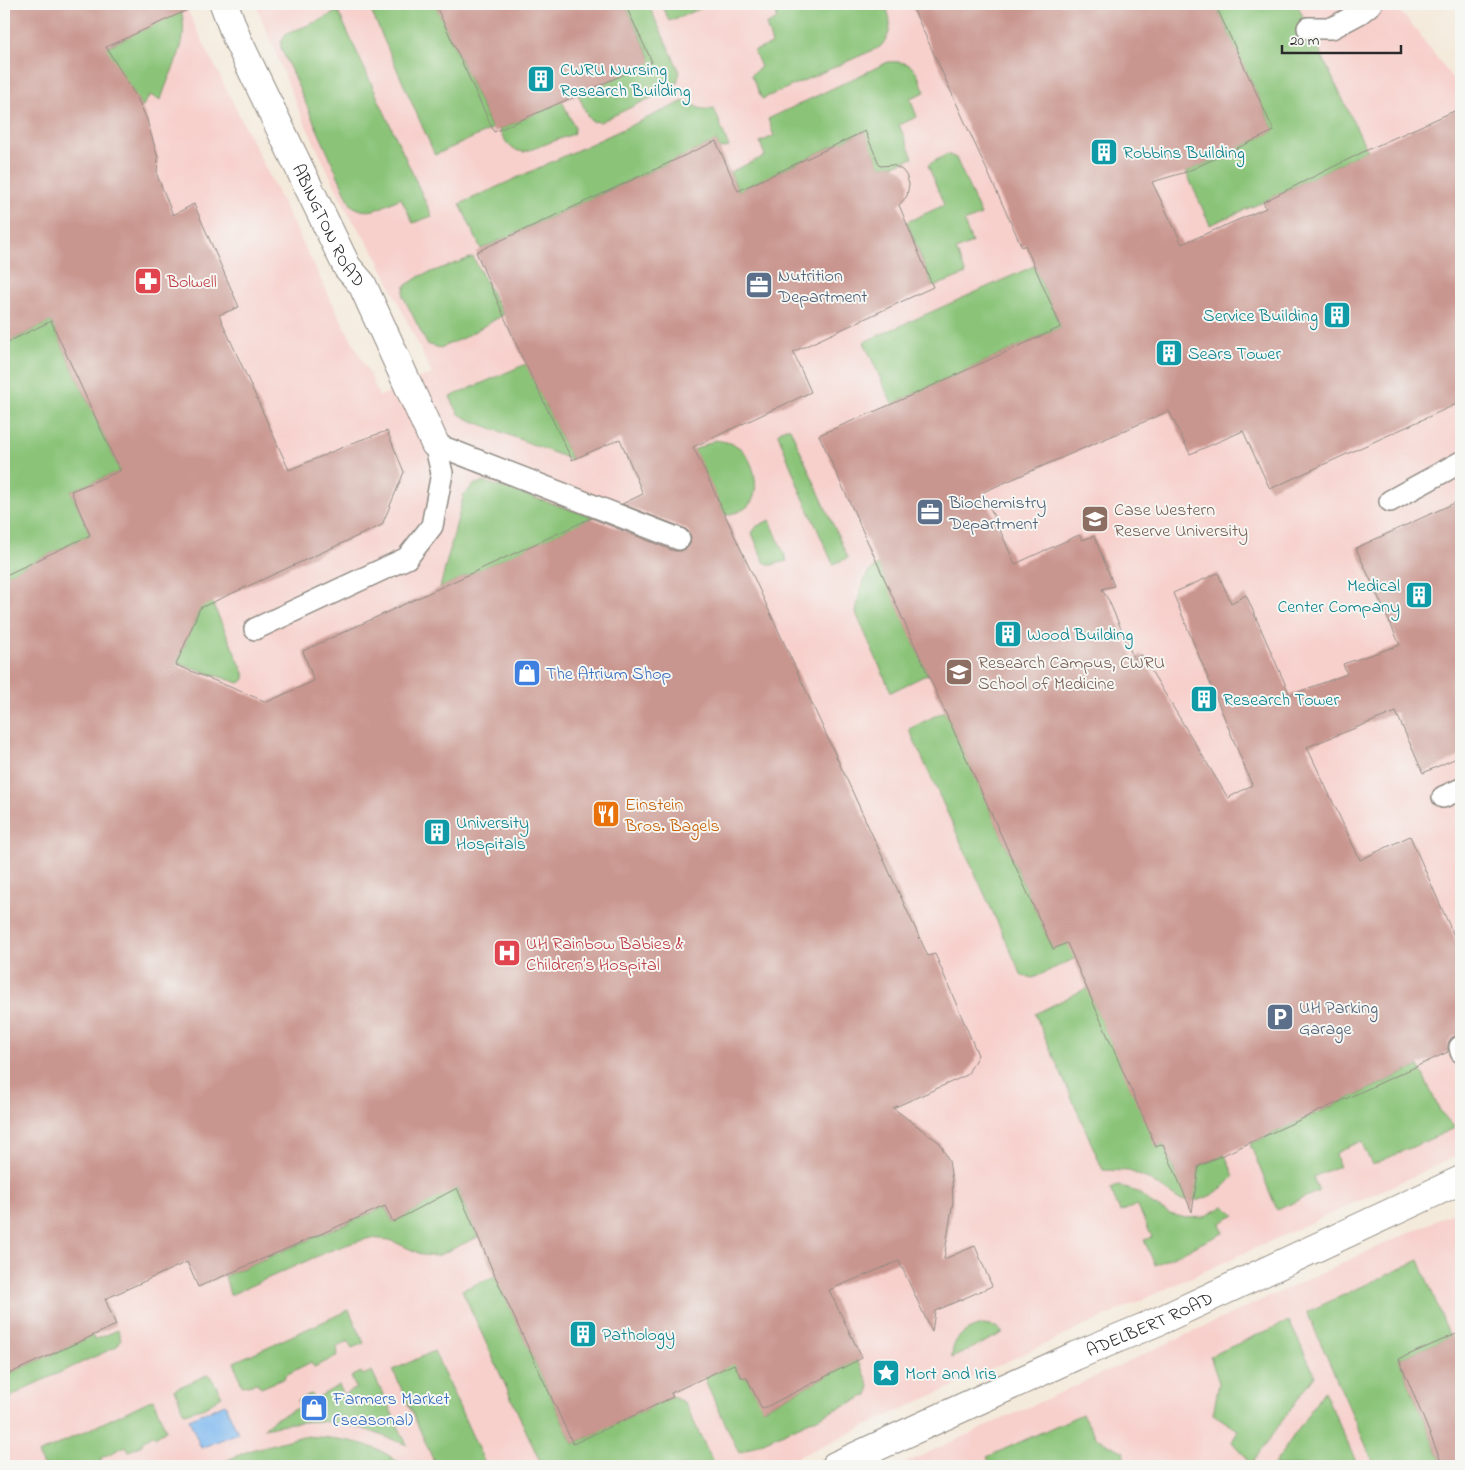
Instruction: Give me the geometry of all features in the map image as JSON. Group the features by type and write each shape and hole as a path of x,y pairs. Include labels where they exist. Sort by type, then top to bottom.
{"street":[{"name":"ABINGTON ROAD","path":"224,4 245,57 346,266 362,284 435,444"},
{"name":"ADELBERT ROAD","path":"835,1466 1075,1356 1159,1322 1461,1180"}],"lane":[{"path":"1308,28 1332,28 1360,13 1371,4"},
{"path":"435,444 679,539"},
{"path":"255,629 407,558 432,526 442,473 435,444"},
{"path":"1390,501 1461,462"}],"shaded area":[{"path":"4,4 184,4 372,379 379,397 419,378 432,374 377,257 348,213 300,113 257,4 1393,4 1413,26 1461,90 1461,1154 778,1466 4,1466"},
{"path":"1461,1209 1461,1466 899,1466 963,1437"}],"green space":[{"path":"161,4 179,4 183,18 182,42 161,100 150,95 142,107 105,48 168,18"},
{"path":"368,4 435,4 492,129 435,155"},
{"path":"625,4 648,4 680,72 676,86 600,122 591,121 578,94 648,64 650,57"},
{"path":"662,4 712,4 669,21"},
{"path":"776,4 885,4 890,21 889,32 880,47 762,99 751,75 761,67 754,51 772,44 766,25 777,19"},
{"path":"1215,4 1297,4 1367,150 1263,202 1210,225 1186,172 1274,131"},
{"path":"338,11 432,216 413,223 401,198 370,211 364,211 351,205 281,48 281,42 286,34"},
{"path":"888,62 904,63 913,68 925,92 910,98 917,117 899,125 913,158 893,165 880,166 864,131 738,191 730,172 765,156 760,142 774,136 768,119"},
{"path":"562,101 575,128 573,134 524,152 511,147 506,142 499,130"},
{"path":"688,101 700,108 714,108 729,147 720,149 716,141 481,249 460,204 682,102"},
{"path":"947,154 956,158 981,215 964,222 972,243 956,250 966,274 933,287 907,222 944,205 928,165"},
{"path":"473,257 503,315 463,338 440,348 427,344 403,296 405,286 420,276"},
{"path":"1034,266 1061,327 892,404 864,342"},
{"path":"51,321 120,471 71,491 90,535 4,576 4,344"},
{"path":"526,364 572,460 468,419 459,414 450,397"},
{"path":"786,428 790,428 848,558 833,564 801,493 778,434"},
{"path":"715,440 730,443 741,449 747,455 754,472 754,497 747,507 735,513 725,515 694,450"},
{"path":"485,482 594,517 440,588 464,494 475,484"},
{"path":"770,520 787,561 771,565 764,562 752,533 757,526"},
{"path":"879,564 928,674 891,692 856,613 860,591 867,574"},
{"path":"207,591 244,673 244,679 239,683 177,663"},
{"path":"945,711 1053,949 1315,825 1323,843 1033,978 1022,976 909,729"},
{"path":"1087,988 1157,1147 1163,1144 1176,1175 1184,1183 1197,1178 1199,1166 1225,1155 1234,1176 1225,1186 1212,1195 1199,1200 1180,1200 1148,1179 1129,1171 1103,1170 1035,1014"},
{"path":"1419,1066 1440,1111 1455,1128 1372,1165 1361,1141 1336,1153 1339,1166 1313,1177 1319,1191 1277,1210 1250,1144"},
{"path":"451,1178 478,1237 437,1256 423,1255 390,1240 371,1238 329,1251 230,1295 225,1276 385,1207 393,1222 421,1207"},
{"path":"1118,1186 1138,1192 1152,1204 1170,1214 1186,1218 1204,1217 1224,1206 1235,1215 1220,1223 1223,1233 1155,1265 1144,1240 1152,1237 1137,1205 1120,1212 1110,1189"},
{"path":"1419,1260 1450,1337 1399,1359 1443,1466 1375,1466 1307,1312"},
{"path":"495,1276 573,1444 673,1397 685,1403 715,1466 542,1466 462,1290"},
{"path":"349,1310 364,1343 352,1348 348,1341 337,1347 338,1356 314,1367 311,1362 284,1376 285,1378 261,1388 257,1383 242,1386 234,1362"},
{"path":"1289,1321 1315,1375 1250,1466 1232,1442 1238,1430 1213,1414 1219,1383 1210,1356"},
{"path":"983,1325 996,1327 1003,1333 952,1358 954,1345 960,1336 970,1329"},
{"path":"118,1330 121,1340 116,1347 28,1387 4,1401 4,1376 93,1336 94,1340"},
{"path":"434,1351 486,1466 436,1466 393,1370"},
{"path":"857,1360 868,1382 868,1395 739,1453 704,1378 734,1363 741,1377 747,1378 763,1409"},
{"path":"372,1371 407,1445 346,1424 318,1421 264,1428 273,1420 299,1407 298,1400 311,1394 315,1399 339,1385 344,1395 356,1388 351,1377 361,1372 363,1375"},
{"path":"209,1374 222,1396 205,1407 184,1413 175,1389"},
{"path":"1324,1391 1358,1466 1273,1466"},
{"path":"153,1399 166,1430 155,1437 153,1435 142,1441 142,1445 129,1451 126,1446 101,1458 101,1464 95,1466 43,1466 38,1454"},
{"path":"1082,1414 1097,1438 1124,1452 1124,1466 991,1466 987,1457"},
{"path":"303,1436 356,1442 381,1451 402,1466 213,1466 251,1450"}],"water":[{"path":"225,1404 238,1433 201,1448 189,1419"}],"building":[{"name":"University Hospitals","path":"4,4 201,4 106,47 136,96 146,117 158,158 157,175 173,215 194,204 239,307 219,315 289,470 360,440 387,431 404,472 382,525 200,608 176,665 267,702 314,681 303,651 591,518 674,551 681,551 690,544 691,537 684,528 622,504 643,494 620,439 572,460 520,353 476,252 716,141 738,191 865,131 880,166 893,165 902,170 906,175 909,184 907,196 899,205 933,287 793,352 811,392 693,447 928,956 935,954 978,1055 967,1075 893,1108 940,1143 949,1161 953,1201 944,1259 975,1246 992,1286 935,1311 932,1332 899,1261 829,1290 862,1358 762,1409 747,1378 741,1377 734,1364 671,1393 673,1397 573,1444 495,1276 457,1188 393,1222 385,1206 198,1287 187,1262 105,1299 116,1325 4,1376 4,576 90,535 71,491 120,471 51,321 4,344"},
{"name":"CWRU Nursing Research Building","path":"435,4 625,4 652,62 494,132"},
{"path":"911,4 1215,4 1274,131 1186,172 1152,182 1182,244 1266,208 1263,202 1367,150 1461,108 1461,402 1270,489 1243,431 1190,454 1169,411 983,492 1015,564 1079,535 1082,540 1094,536 1114,586 1102,589 1134,659 1141,654 1228,798 1252,785 1173,593 1218,573 1231,603 1246,595 1290,695 1347,674 1343,664 1400,645 1356,548 1461,500 1461,756 1423,773 1396,712 1307,747 1360,860 1410,836 1461,952 1461,1035 1451,1038 1448,1043 1448,1052 1199,1166 1192,1212 1163,1144 1156,1147 1067,943 1053,949 819,435 1061,327 1025,245 1022,247"},
{"path":"1461,1332 1461,1466 1443,1466 1399,1359"}],"place":[{"name":"CWRU Nursing Research Building","path":"541,79"},
{"name":"Robbins Building","path":"1104,152"},
{"name":"Bolwell","path":"148,281"},
{"name":"Nutrition Department","path":"759,285"},
{"name":"Service Building","path":"1337,315"},
{"name":"Sears Tower","path":"1169,353"},
{"name":"Biochemistry Department","path":"930,512"},
{"name":"Case Western Reserve University","path":"1095,519"},
{"name":"Medical Center Company","path":"1419,595"},
{"name":"Wood Building","path":"1008,634"},
{"name":"Research Campus, CWRU School of Medicine","path":"959,672"},
{"name":"The Atrium Shop","path":"527,673"},
{"name":"Research Tower","path":"1204,699"},
{"name":"Einstein Bros. Bagels","path":"606,814"},
{"name":"University Hospitals","path":"437,832"},
{"name":"UH Rainbow Babies & Children’s Hospital","path":"507,953"},
{"name":"UH Parking Garage","path":"1280,1017"},
{"name":"Pathology","path":"583,1334"},
{"name":"Mort and Iris","path":"886,1373"},
{"name":"Farmers Market (seasonal)","path":"314,1408"}]}
